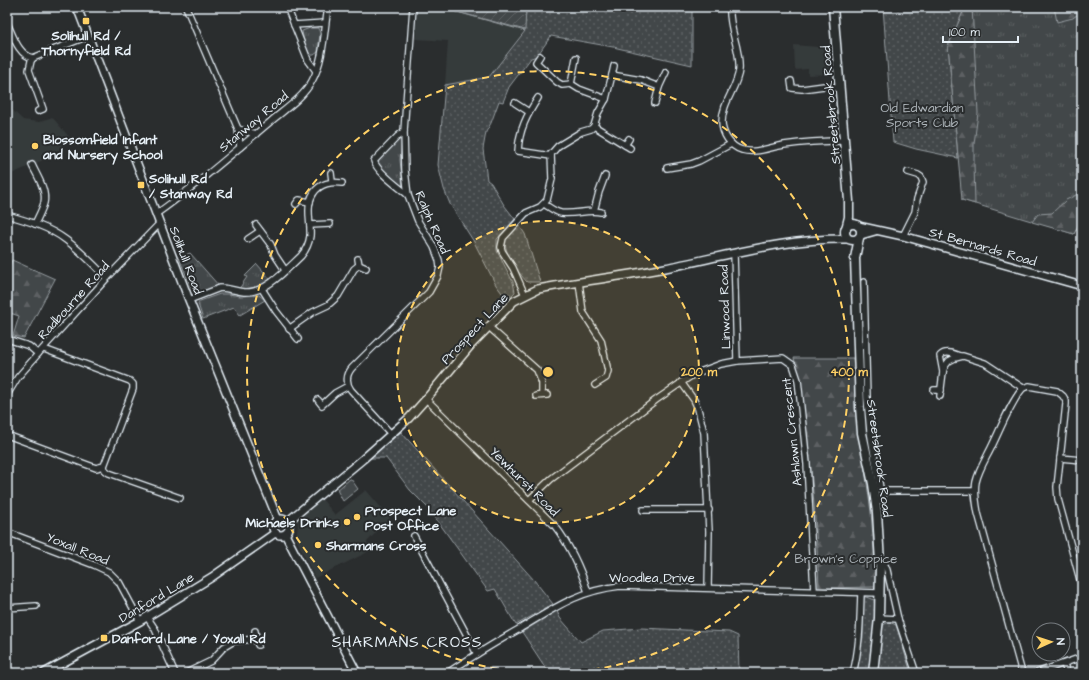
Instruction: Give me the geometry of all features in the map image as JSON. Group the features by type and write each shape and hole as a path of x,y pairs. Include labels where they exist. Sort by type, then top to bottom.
{"main road":[{"name":"Streetsbrook Road","path":"833,7 849,201 847,235 855,258 860,308 860,407 862,433 878,487 875,502 880,563 880,593 873,673"},
{"name":"Streetsbrook Road","path":"849,201 857,225"},
{"path":"849,225 857,225 861,230 860,237 855,240 847,235 849,225"},
{"name":"Streetsbrook Road","path":"855,258 860,237"}],"street":[{"name":"Solihull Road","path":"77,7 189,300 278,520"},
{"path":"186,7 238,129 240,147"},
{"path":"286,7 308,60 316,71"},
{"name":"Stanway Road","path":"156,214 256,134 308,88 322,53 328,7"},
{"name":"Ralph Road","path":"348,386 347,378 350,370 429,292 438,276 440,267 438,255 418,220 408,195 405,170 404,131 413,7"},
{"path":"730,7 729,17 739,62 737,76 722,121 725,134 731,144 743,150 756,151 785,145 844,141"},
{"path":"7,22 20,50 26,56 33,58 88,36"},
{"path":"294,25 325,23"},
{"path":"540,56 533,61 557,82 562,85 571,84 576,88 606,99"},
{"path":"33,58 29,70 43,109 38,111"},
{"path":"571,84 576,58"},
{"path":"525,295 513,268 502,251 502,238 526,213 540,207 547,200 552,179 551,156 553,151 558,146 594,126 598,114 606,99 614,66"},
{"path":"655,103 659,87 666,72"},
{"path":"612,75 641,80 659,87"},
{"path":"791,81 792,88"},
{"path":"786,92 792,88 802,89 824,86 840,88"},
{"path":"538,98 524,121 518,144 518,151 551,156"},
{"path":"515,103 529,112"},
{"path":"594,126 627,147 629,139"},
{"path":"238,129 256,134"},
{"path":"404,131 393,140 374,161 380,171 408,195"},
{"path":"667,168 691,164 699,161 731,144"},
{"path":"32,165 44,190 45,197 44,205 36,224"},
{"path":"903,236 915,212 917,199 923,182 921,177 908,172"},
{"path":"331,173 332,181"},
{"path":"594,211 605,176"},
{"path":"189,300 220,288 245,292 262,289 302,256 306,249 310,236 310,202 318,189 322,185 332,181 342,183"},
{"path":"296,204 300,200 310,202"},
{"path":"544,204 556,212 562,213 601,212"},
{"path":"7,215 36,224 66,240 107,278"},
{"name":"Radbourne Road","path":"7,395 18,377 38,354 107,278 160,223"},
{"path":"310,225 330,224"},
{"path":"256,225 271,245 285,270"},
{"name":"St Bernards Road","path":"857,225 903,236 1082,286"},
{"path":"860,237 877,230"},
{"path":"248,240 260,231"},
{"name":"Prospect Lane","path":"287,522 348,472 391,434 426,399 471,346 514,301 525,295 538,289 664,268 781,244 847,235"},
{"name":"Linwood Road","path":"734,253 736,361"},
{"path":"289,329 313,312 328,305 338,296 358,262 366,268"},
{"path":"579,282 583,312 600,340 608,371 606,378 595,385"},
{"name":"Streetsbrook Road","path":"860,308 864,282"},
{"path":"262,289 289,329 298,339"},
{"path":"489,328 536,370 542,383 542,396"},
{"path":"7,339 29,346 38,354"},
{"path":"44,349 130,381 133,384 133,389 104,466 105,470 109,473 180,498"},
{"path":"934,390 941,393 943,372 940,356 946,352 985,363 1022,388"},
{"path":"943,372 949,361 963,356"},
{"name":"Ashlawn Crescent","path":"529,500 550,479 681,382 708,368 720,364 736,361 783,358 793,365 798,380 807,464 814,591"},
{"path":"681,382 698,408 703,426 708,510 708,588"},
{"path":"318,400 322,405 335,393 348,386 364,406 391,434"},
{"path":"1022,673 978,512 974,491 976,480 981,468 1019,393 1022,388 1029,386 1054,390 1060,393 1066,401 1057,487 1058,499 1082,587"},
{"name":"Yewhurst Road","path":"426,399 555,526 579,565 588,592"},
{"path":"7,435 96,468 104,466"},
{"path":"1060,458 1082,460"},
{"path":"875,502 881,500 883,497 878,487 974,491"},
{"path":"643,510 708,510"},
{"path":"278,520 287,522 289,528 285,534 280,535 275,533 274,525 278,520"},
{"name":"Yoxall Road","path":"7,532 109,572 119,582 140,621"},
{"name":"Danford Lane","path":"44,673 147,617 212,577 275,533"},
{"path":"285,534 357,673"},
{"path":"414,536 477,654"},
{"name":"Streetsbrook Road","path":"880,563 885,565 887,570 898,619 916,673"},
{"name":"Woodlea Drive","path":"447,673 555,606 588,592 620,586 880,593"},
{"path":"853,673 860,637 861,593"},
{"path":"7,608 36,606"},
{"path":"147,617 175,673"},
{"path":"879,618 898,619"},
{"path":"186,673 211,661 224,647 234,641 257,642 256,631"},
{"path":"1036,673 1082,657"},
{"path":"1064,664 1066,673"}],"shaded area":[{"path":"417,7 450,10 525,30 489,77 445,85 448,41 415,39"},
{"path":"794,45 831,48 833,74 808,75 808,69 795,70"},
{"name":"Blossomfield Infant and Nursery School","path":"7,105 23,120 39,122 52,117 71,139 50,157 7,176"},
{"path":"366,490 390,518 367,542 369,547 366,548 368,552 315,578 296,539 298,525 297,518 322,499 335,515"}],"green space":[{"path":"450,7 692,7 692,65 613,47 551,36 537,56 531,58 509,87 503,102 499,101 486,132 483,149 487,180 491,183 504,205 515,219 497,239 497,251 513,282 515,292 505,302 502,293 496,285 474,242 450,204 444,189 438,165 445,85 489,77 525,31 450,10"},
{"path":"450,7 526,7 525,30 450,10"},
{"name":"Old Edwardian Sports Club","path":"883,7 965,7 948,46 958,158 916,149 893,142"},
{"path":"965,7 1082,7 1082,217 1074,234 962,200 968,162"},
{"path":"965,7 972,7 978,113 974,144 975,204 962,200 948,46"},
{"path":"1054,7 1082,7 1082,11 1073,18 1057,22"},
{"path":"310,28 318,28 320,33 318,52 314,55 310,55 302,31"},
{"path":"402,138 400,160 403,187 378,165 378,161 398,139"},
{"path":"1082,191 1082,217 1074,234 1032,222 1038,214 1052,213 1066,200"},
{"path":"519,225 525,234 540,282 527,282 519,273 508,254 505,242 507,236"},
{"path":"190,253 219,286 199,293 193,292 179,258"},
{"path":"12,260 55,279 24,338 13,336 19,316 7,312 7,275"},
{"path":"257,264 270,279 256,287 239,289 247,277 245,276"},
{"path":"220,294 240,296 259,295 265,300 240,315 234,307 203,319 198,304 200,301"},
{"name":"Brown's Coppice","path":"794,358 853,358 860,435 871,512 877,587 819,588 813,491 806,424 799,377"},
{"path":"401,432 534,580 553,604 516,625 495,589 488,591 429,509 410,490 386,458 370,458"},
{"path":"350,479 358,489 343,501 337,490"},
{"path":"863,596 877,601 870,673 855,673 863,637"},
{"path":"557,611 560,618 581,642 603,631 641,628 729,632 738,636 739,673 549,673 522,632"},
{"path":"889,622 896,625 911,673 877,673 883,625"}],"place":[{"name":"Solihull Rd / Thornyfield Rd","path":"86,21"},
{"name":"Blossomfield Infant and Nursery School","path":"35,146"},
{"name":"Solihull Rd / Stanway Rd","path":"141,185"},
{"name":"Prospect Lane Post Office","path":"357,517"},
{"name":"Michaels Drinks","path":"347,522"},
{"name":"Sharmans Cross","path":"318,545"},
{"name":"Danford Lane / Yoxall Rd","path":"104,638"}],"district":[{"name":"SHARMANS CROSS","path":"407,642"}]}
